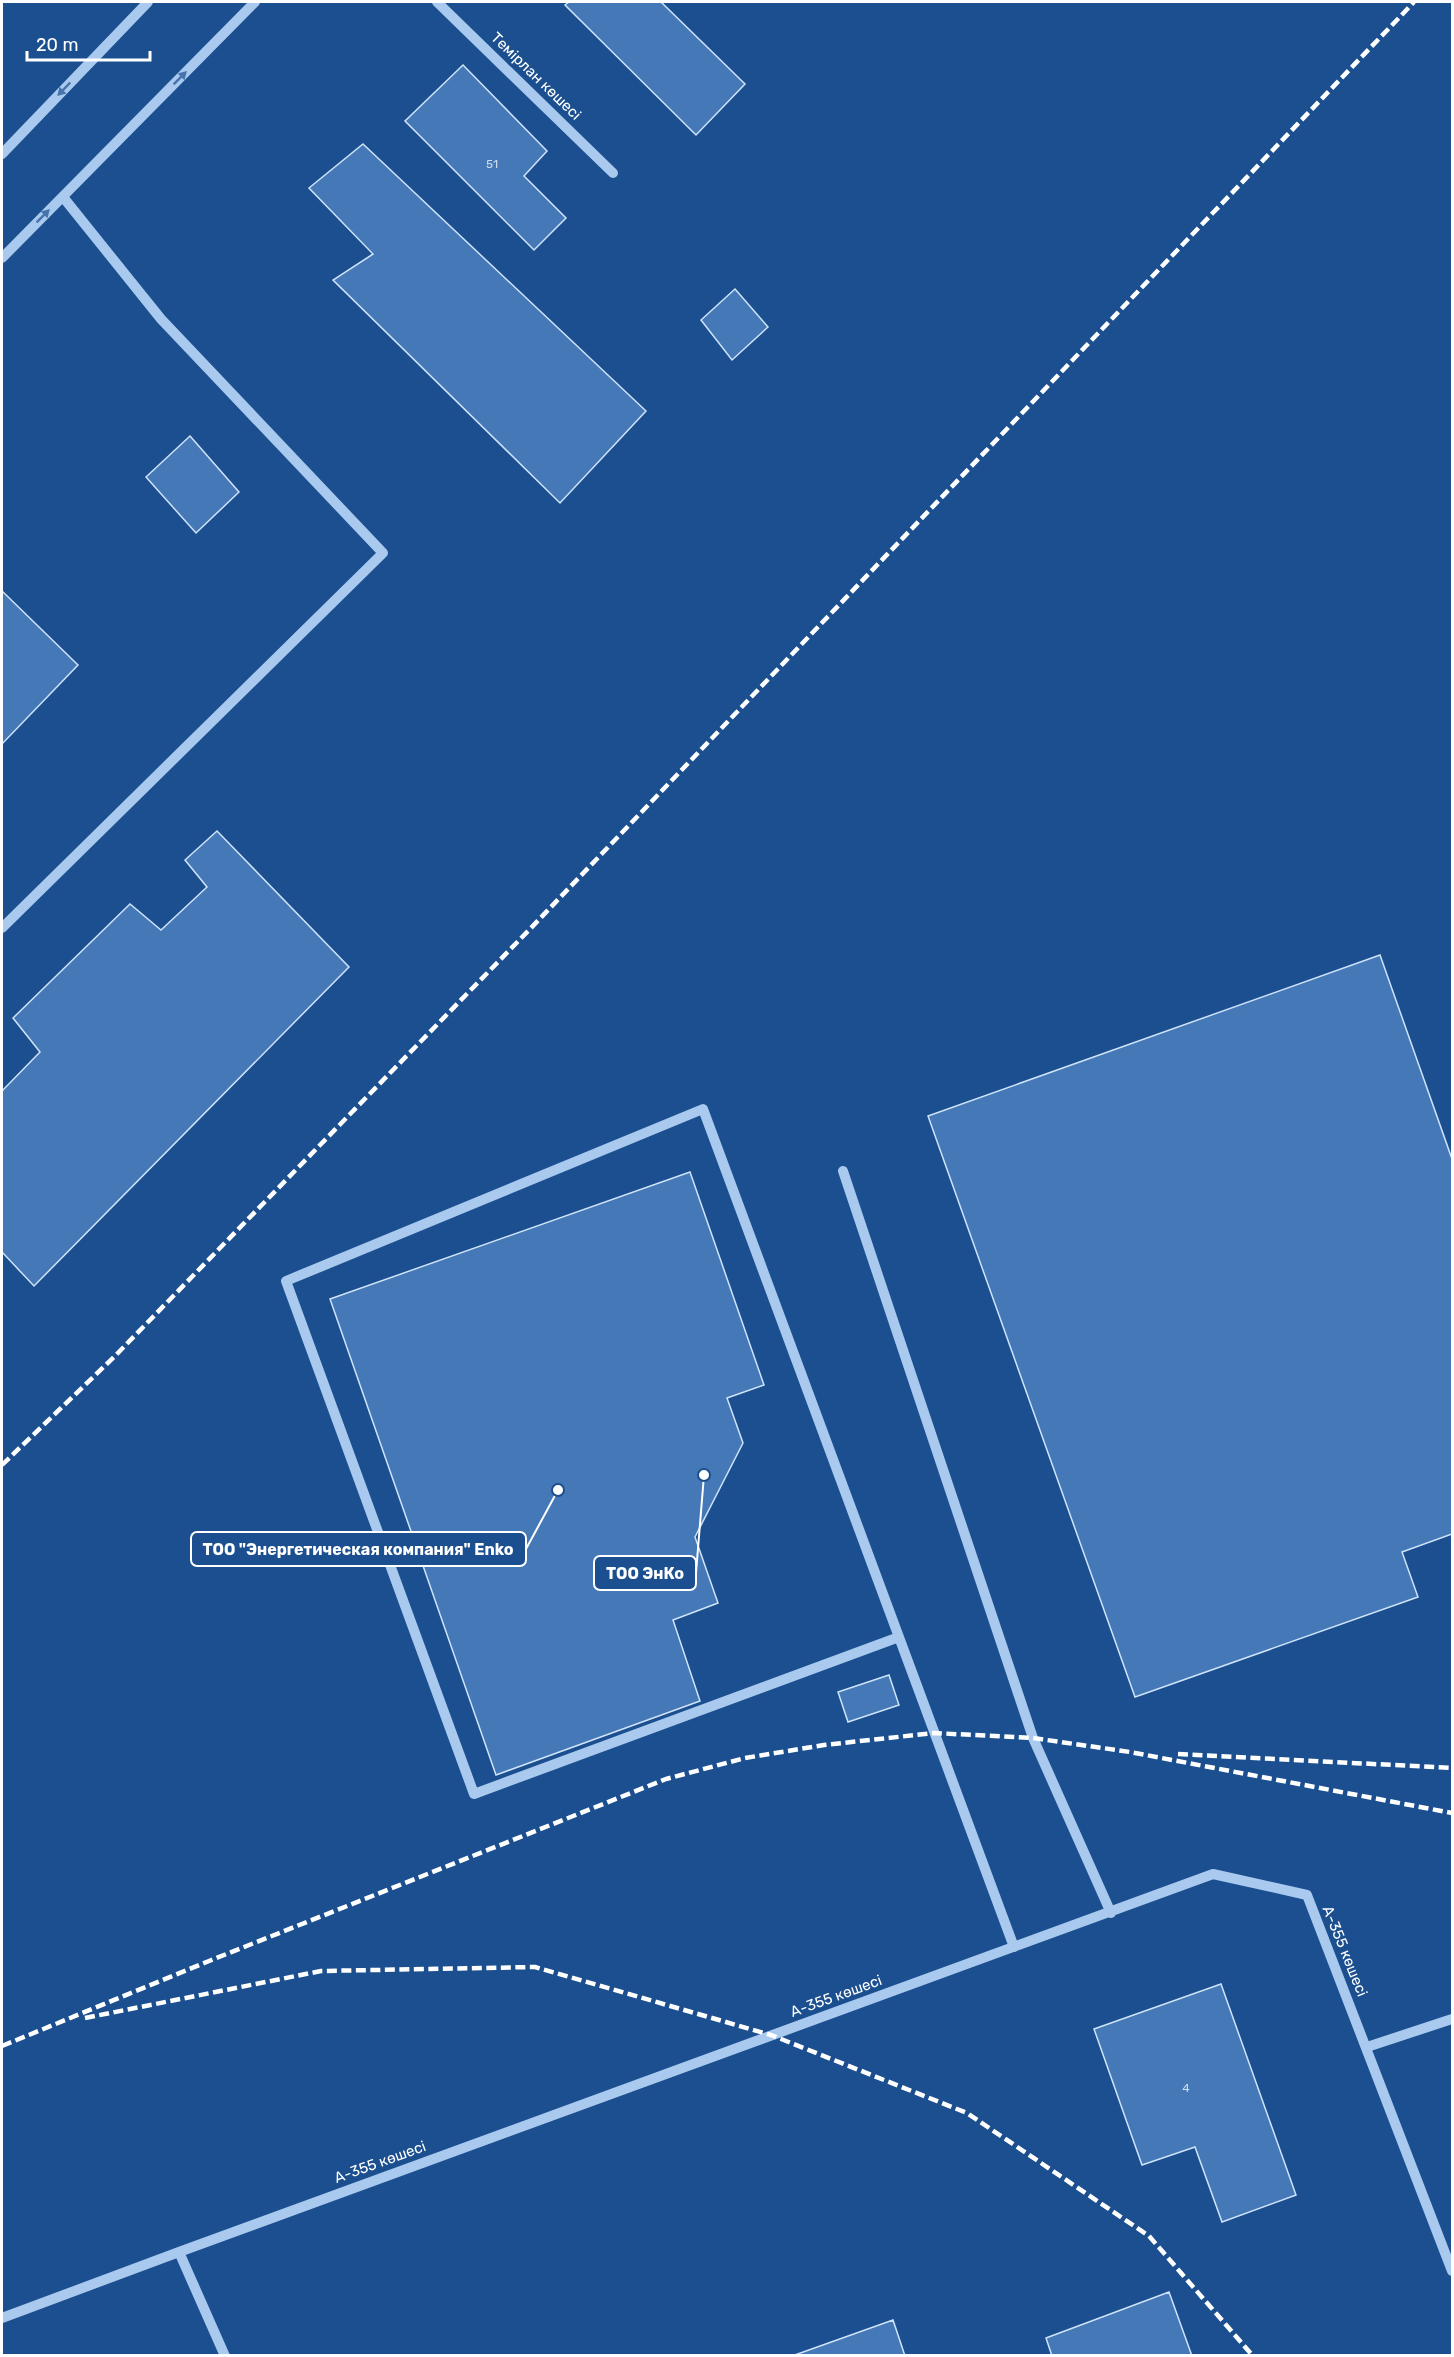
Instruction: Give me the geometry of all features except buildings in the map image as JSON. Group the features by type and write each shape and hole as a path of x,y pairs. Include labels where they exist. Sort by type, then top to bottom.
{"street":[{"path":"2,154 148,2"},
{"path":"2,258 255,2"},
{"name":"Темірлан көшесі","path":"437,2 613,172"},
{"path":"2,928 383,553 161,319 63,197"},
{"path":"899,1638 474,1794 286,1281 703,1109 1014,1947"},
{"path":"843,1171 1034,1738 1110,1913"},
{"name":"А-355 көшесі","path":"2,2318 1213,1874 1307,1895 1452,2271"},
{"path":"1367,2047 1452,2019"},
{"path":"178,2252 225,2355"}],"railway":[{"path":"2,1465 114,1357 530,929 1414,2"},
{"path":"2,2046 666,1779 745,1758 824,1745 934,1733 1033,1738 1130,1752 1452,1813"},
{"path":"1178,1754 1452,1768"},
{"path":"85,2018 321,1971 535,1967 771,2035 967,2113 1149,2236 1253,2356"}],"place":[{"name":"ТОО ЭнКо","path":"704,1475"},
{"name":"ТОО \"Энергетическая компания\" Enko","path":"558,1490"}]}
